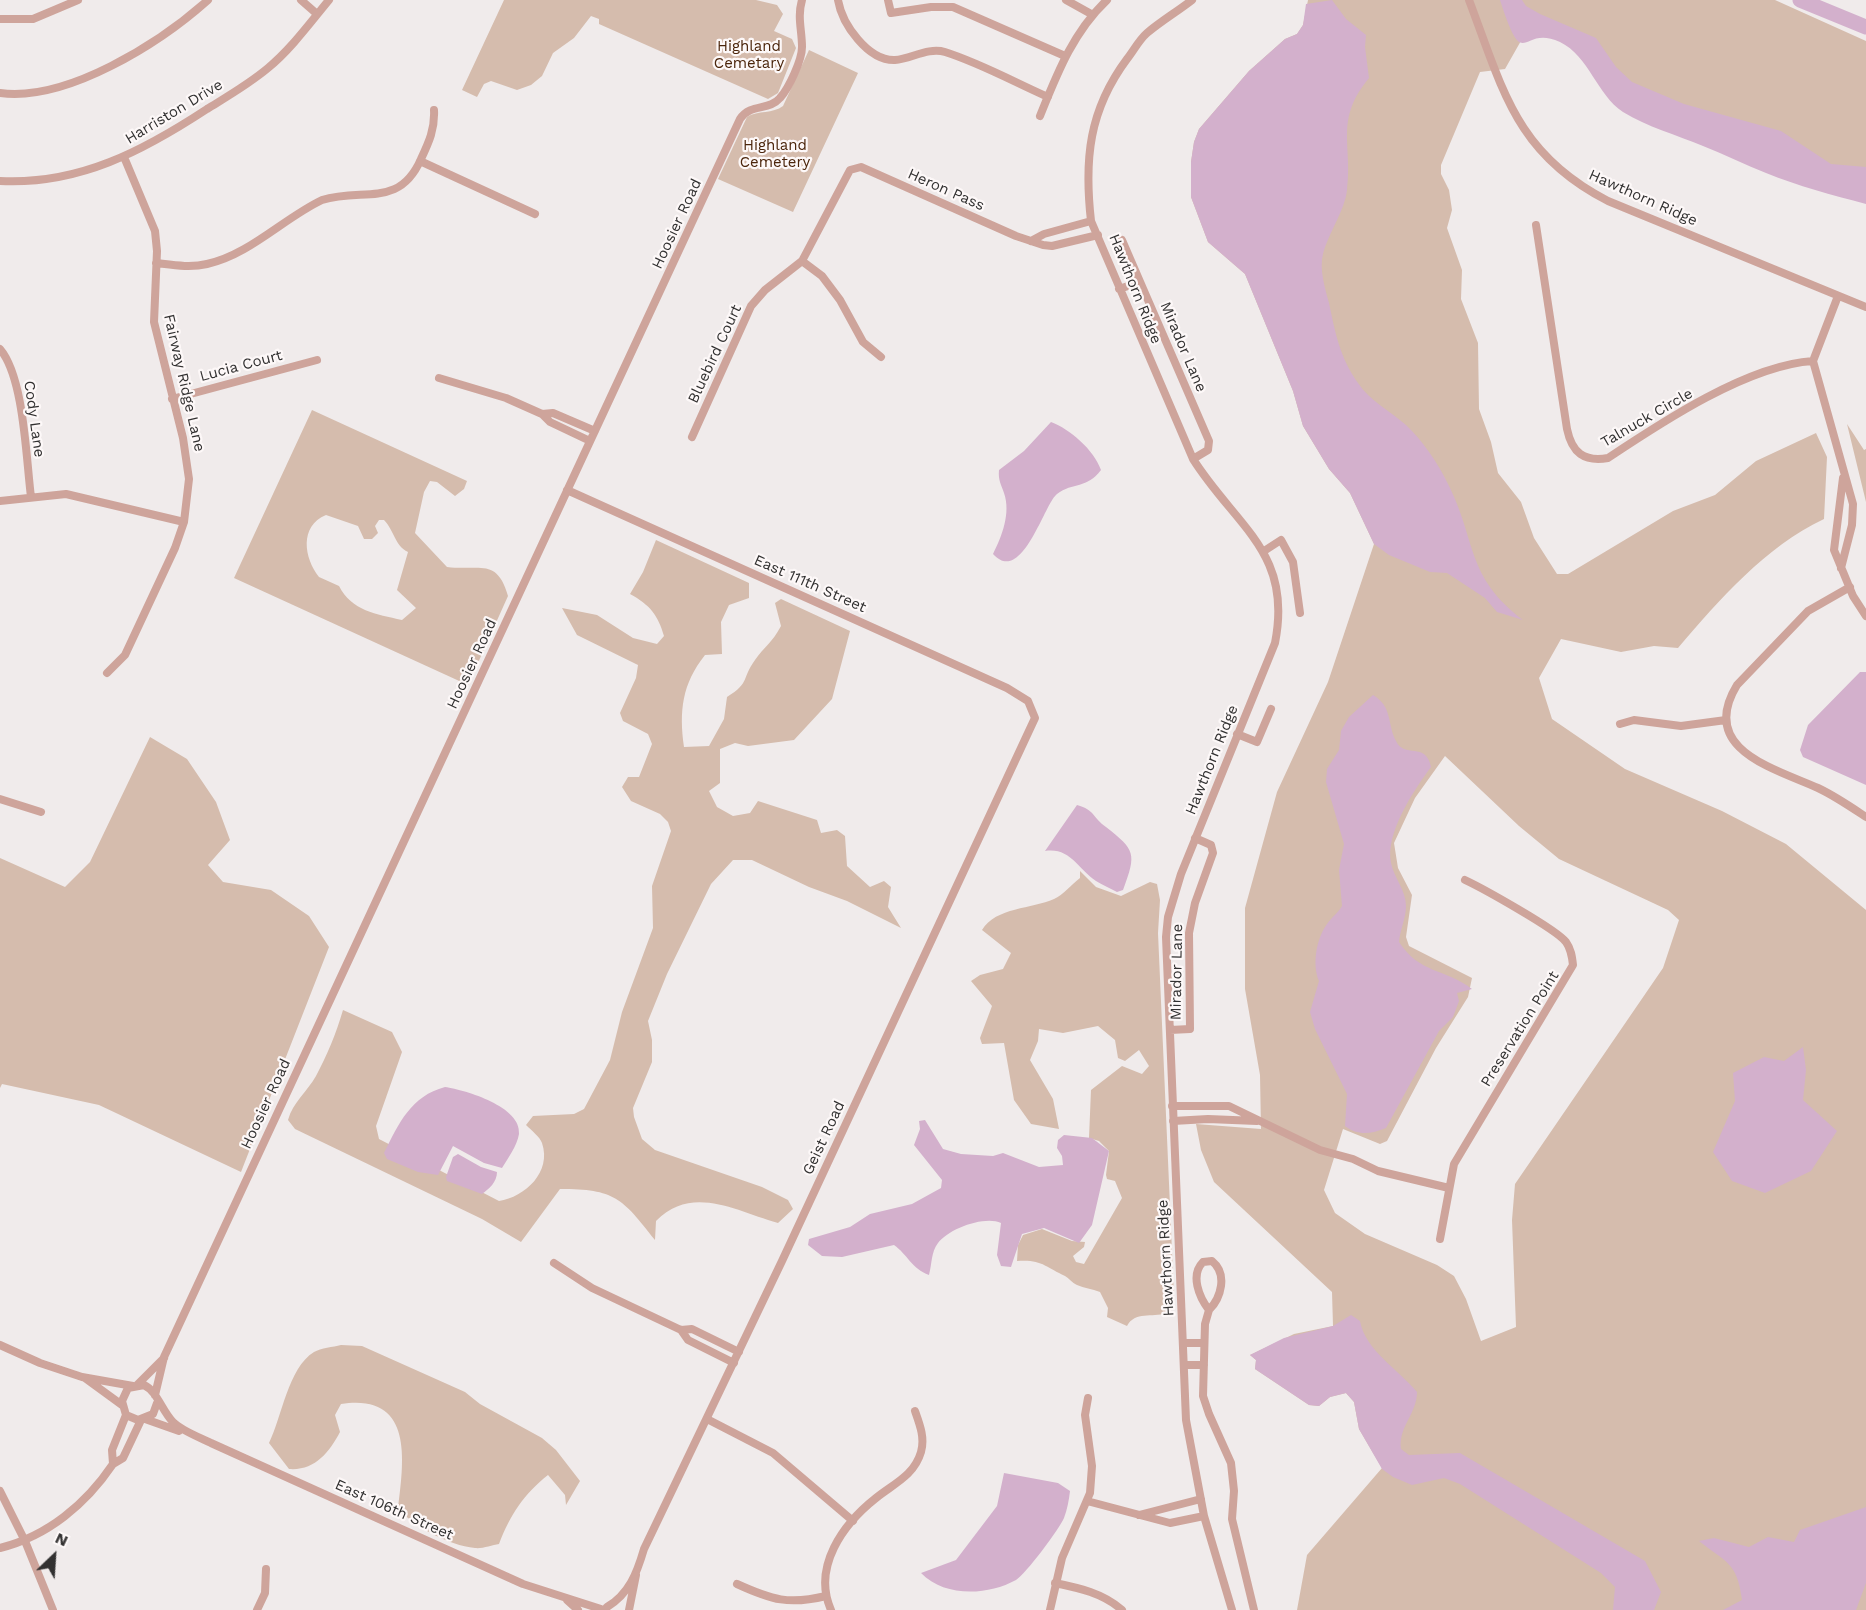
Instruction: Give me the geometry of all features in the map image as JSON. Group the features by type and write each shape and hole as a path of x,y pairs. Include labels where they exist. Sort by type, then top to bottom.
{"street":[{"path":"0,19 33,19 78,0"},
{"path":"0,93 36,91 92,75 164,33 208,0"},
{"path":"301,0 317,14"},
{"name":"Harriston Drive","path":"0,181 42,180 81,173 151,144 255,78 279,57 329,0"},
{"name":"Hoosier Road","path":"156,1399 164,1357 740,119 746,111 776,103 784,94 802,50 799,24 802,0"},
{"path":"838,0 845,25 855,38 885,57 894,60 943,52 1047,97"},
{"path":"888,0 891,13 931,7 953,7 1065,56"},
{"path":"1066,0 1093,15"},
{"path":"1040,116 1065,56 1093,15 1107,0"},
{"name":"Hawthorn Ridge","path":"1192,0 1146,34 1111,80 1088,148 1088,192 1092,221 1193,459 1206,480 1264,551 1278,592 1278,627 1275,643 1195,838 1173,895 1168,917 1166,964 1186,1420 1204,1516 1232,1610"},
{"name":"Hawthorn Ridge","path":"1469,0 1515,116 1537,148 1560,171 1608,201 1866,307"},
{"path":"156,263 197,266 220,260 322,200 333,196 390,192 406,183 420,161 433,130 434,110"},
{"name":"Fairway Ridge Lane","path":"107,672 125,655 175,548 184,522 188,492 188,464 154,322 157,241 152,221 124,157"},
{"path":"420,161 535,214"},
{"name":"Heron Pass","path":"850,170 861,167 1031,241 1052,246 1098,235"},
{"name":"Bluebird Court","path":"692,437 751,306 765,290 802,261 850,170"},
{"path":"1031,241 1044,234 1092,221"},
{"name":"Talnuck Circle","path":"1536,225 1570,445 1580,455 1594,460 1608,458 1685,411 1754,375 1779,367 1813,361"},
{"name":"Mirador Lane","path":"1122,240 1209,441 1208,450 1193,459"},
{"path":"802,261 822,276 840,300 863,342 881,357"},
{"path":"1119,289 1140,282"},
{"path":"1838,296 1813,361 1853,504 1852,525 1841,568"},
{"name":"Cody Lane","path":"0,349 8,360 15,379 31,497"},
{"name":"Lucia Court","path":"172,399 317,360"},
{"path":"439,378 506,398 542,414 550,422 590,441"},
{"path":"542,414 553,413 595,431"},
{"path":"1842,468 1843,484 1834,536 1834,550 1866,616"},
{"name":"East 111th Street","path":"567,490 1007,688 1028,701 1035,711"},
{"path":"0,501 66,494 184,522"},
{"path":"1264,551 1281,540 1293,562 1300,613"},
{"path":"1850,587 1808,611 1774,644 1737,685 1730,697 1726,720 1733,741 1743,753 1821,790 1866,817"},
{"path":"1237,734 1257,742 1271,709"},
{"name":"Geist Road","path":"602,1609 622,1598 636,1575 644,1550 1031,730 1035,711"},
{"path":"1620,724 1634,720 1681,726 1726,720"},
{"path":"0,800 41,812"},
{"name":"Mirador Lane","path":"1170,1030 1190,1029 1189,933 1195,903 1213,853 1211,845 1195,838"},
{"name":"Preservation Point","path":"1440,1239 1454,1164 1573,965 1572,955 1562,938 1488,890 1465,880"},
{"path":"1172,1106 1229,1106 1320,1150 1353,1160 1377,1171 1449,1188"},
{"path":"1173,1121 1208,1119 1260,1121"},
{"path":"1209,1310 1199,1297 1198,1269 1203,1262 1208,1261 1215,1263 1220,1271 1221,1294 1209,1310 1204,1343 1205,1404 1231,1463 1233,1530 1254,1610"},
{"path":"554,1263 592,1288 681,1330 688,1340 734,1363"},
{"path":"681,1330 692,1329 739,1352"},
{"path":"1183,1343 1204,1343"},
{"path":"0,1345 40,1363 82,1377 149,1388 156,1399 153,1414 143,1420 123,1458 113,1464 91,1494 56,1524 25,1541 0,1548"},
{"name":"Hoosier Road","path":"135,1386 164,1357"},
{"path":"1184,1365 1204,1365"},
{"path":"82,1377 122,1405 126,1415 112,1450 113,1464"},
{"path":"122,1405 125,1392 135,1386"},
{"path":"1050,1610 1062,1558 1087,1501 1092,1466 1084,1415 1088,1398"},
{"name":"East 106th Street","path":"156,1399 174,1424 211,1443 523,1584 567,1600 602,1609 617,1610"},
{"path":"831,1610 826,1596 825,1578 828,1559 836,1542 853,1521 874,1499 906,1476 916,1463 923,1442 915,1412"},
{"path":"126,1415 143,1420"},
{"path":"707,1419 774,1453 853,1521"},
{"name":"East 106th Street","path":"143,1420 211,1443"},
{"path":"0,1491 25,1541 53,1610"},
{"path":"1135,1515 1201,1499"},
{"path":"1087,1501 1170,1523 1204,1516"},
{"path":"257,1610 265,1593 266,1569"},
{"name":"Geist Road","path":"629,1610 636,1586 636,1575"},
{"path":"1055,1583 1106,1598 1122,1610"},
{"path":"737,1584 777,1600 796,1601 826,1596"},
{"name":"East 106th Street","path":"567,1600 578,1610"}],"green space":[{"path":"504,0 756,0 777,5 783,14 774,31 792,39 796,48 778,93 768,99 599,24 599,19 591,16 574,38 553,53 542,76 531,85 517,90 491,81 484,84 477,97 462,90"},
{"path":"1308,0 1775,0 1866,41 1866,195 1631,91 1565,38 1526,32 1505,69 1480,72 1441,165 1441,174 1449,190 1452,210 1447,228 1462,270 1461,299 1478,343 1479,409 1491,442 1498,473 1521,502 1534,538 1557,574 1568,574 1673,511 1715,495 1756,461 1816,433 1827,457 1824,519 1782,544 1763,559 1727,593 1678,648 1654,646 1621,652 1561,639 1539,678 1552,719 1625,769 1722,811 1786,844 1866,910 1866,1610 1297,1610 1307,1555 1382,1468 1359,1429 1354,1402 1346,1393 1330,1397 1319,1406 1309,1405 1255,1369 1256,1360 1250,1355 1294,1334 1333,1326 1332,1292 1214,1182 1201,1150 1196,1124 1261,1129 1260,1075 1245,989 1245,908 1277,792 1328,682 1374,544 1350,493 1329,469 1303,426 1293,391 1245,274 1208,242 1191,197 1191,162 1199,129 1249,71 1285,39 1297,34 1303,25","holes":["1445,756 1519,826 1559,859 1668,910 1679,920 1663,968 1515,1184 1512,1220 1516,1327 1481,1341 1466,1299 1454,1276 1437,1265 1365,1234 1335,1213 1324,1190 1343,1129 1380,1144 1387,1141 1436,1048 1468,997 1472,978 1409,946 1406,937 1412,895 1398,868 1394,843 1415,798"]},
{"name":"Highland Cemetary","path":"809,50 858,73 793,212 718,179 747,117 783,106"},
{"path":"312,410 467,481 464,489 455,496 437,482 430,481 424,492 415,533 447,567 486,568 493,571 504,584 508,596 468,685 234,578","holes":["326,515 358,526 364,539 372,539 378,533 375,526 379,520 384,520 397,542 408,552 397,590 416,608 402,620 374,613 358,606 344,594 339,586 319,577 310,561 308,534 317,520"]},
{"path":"1847,424 1864,450 1866,449 1866,502"},
{"path":"656,540 749,583 749,598 729,605 721,622 722,654 705,655 687,687 682,710 684,747 709,746 724,719 727,697 740,688 751,666 781,626 775,603 781,599 850,631 832,699 794,740 748,746 735,743 720,749 720,783 709,791 717,807 733,816 750,813 758,801 817,820 821,833 837,830 845,836 847,866 870,887 884,881 891,887 888,907 901,928 847,901 809,887 752,860 733,860 711,884 667,974 648,1021 652,1040 652,1062 633,1108 634,1117 642,1139 655,1150 762,1187 788,1200 793,1209 778,1223 730,1207 699,1202 684,1204 670,1210 656,1221 655,1240 634,1214 616,1199 593,1191 560,1189 521,1242 482,1219 295,1129 288,1120 293,1108 320,1068 343,1010 392,1032 402,1052 376,1126 379,1139 499,1201 509,1199 527,1189 540,1173 544,1154 542,1143 526,1125 533,1116 574,1114 584,1109 610,1060 622,1012 653,928 652,886 671,831 668,822 660,814 631,801 622,787 628,777 639,777 652,744 648,734 623,721 620,713 636,678 638,665 577,635 562,608 597,615 633,638 657,644 664,636 656,616 643,602 630,594 643,572"},
{"path":"150,737 187,759 216,802 230,840 208,865 223,882 271,890 309,916 329,947 241,1172 99,1105 2,1084 0,1088 0,858 65,887 90,862"},
{"path":"1080,871 1096,887 1121,896 1150,882 1157,884 1160,900 1158,933 1174,1297 1166,1313 1134,1318 1127,1326 1107,1317 1108,1308 1100,1292 1077,1285 1043,1264 1017,1261 1018,1245 1023,1235 1042,1229 1072,1241 1085,1242 1084,1247 1073,1256 1076,1262 1084,1264 1122,1198 1115,1181 1107,1179 1109,1151 1099,1141 1089,1138 1091,1090 1122,1066 1142,1074 1149,1066 1139,1050 1125,1061 1118,1058 1115,1040 1098,1026 1063,1033 1039,1029 1038,1041 1030,1060 1053,1099 1059,1129 1031,1124 1014,1100 1004,1043 982,1044 980,1038 992,1006 971,981 980,975 1003,969 1011,953 982,930 988,922 1005,913 1057,897 1080,878"},
{"path":"341,1345 362,1346 465,1392 480,1404 542,1438 556,1450 580,1481 566,1505 565,1495 548,1475 519,1506 499,1544 475,1548 454,1543 434,1534 414,1523 398,1509 402,1470 399,1434 393,1419 382,1409 365,1403 341,1404 335,1415 340,1432 331,1447 313,1464 298,1469 289,1469 269,1443 292,1381 305,1359 314,1352"}],"shaded area":[{"path":"1332,0 1346,19 1366,35 1365,47 1369,78 1358,93 1348,120 1346,198 1325,246 1322,260 1323,278 1339,344 1352,374 1363,389 1374,401 1406,425 1435,460 1457,504 1481,573 1504,604 1523,620 1497,612 1485,598 1447,573 1430,572 1389,555 1374,544 1350,493 1329,469 1303,426 1293,391 1245,274 1208,242 1191,197 1191,162 1199,129 1249,71 1285,39 1297,34 1303,25 1306,4"},
{"path":"1500,0 1522,0 1526,6 1540,14 1596,38 1616,67 1632,82 1684,104 1781,131 1831,164 1866,167 1866,204 1778,178 1623,112 1606,96 1586,66 1570,48 1547,38 1519,42 1508,23"},
{"path":"1051,422 1080,441 1093,455 1101,470 1085,483 1057,494 1023,552 1013,560 1004,561 993,554 1006,516 1006,501 999,479 999,470 1024,451"},
{"path":"1860,672 1866,672 1866,785 1803,757 1800,750 1808,725"},
{"path":"1373,695 1387,710 1393,735 1400,746 1425,754 1431,767 1402,812 1392,839 1391,863 1406,906 1399,942 1415,960 1472,989 1457,993 1459,1001 1453,1017 1439,1031 1386,1128 1365,1133 1345,1126 1347,1094 1315,1029 1310,1012 1319,981 1316,967 1318,944 1323,930 1342,906 1339,870 1344,844 1326,782 1327,769 1339,750 1341,731 1349,717"},
{"path":"1077,805 1091,812 1128,847 1131,860 1123,890 1117,892 1098,882 1061,852 1045,851"},
{"path":"1803,1047 1806,1070 1803,1100 1837,1131 1811,1171 1765,1193 1732,1181 1713,1152 1735,1101 1733,1073 1764,1057 1784,1061"},
{"path":"445,1087 491,1102 512,1116 518,1124 518,1138 502,1168 484,1163 453,1146 438,1175 418,1172 387,1159 384,1153 407,1112 423,1097"},
{"path":"925,1120 943,1149 961,1154 993,1156 1003,1153 1039,1167 1063,1165 1062,1156 1057,1148 1058,1140 1064,1135 1092,1138 1109,1151 1092,1225 1079,1243 1044,1228 1022,1234 1011,1267 1001,1266 997,1255 1001,1223 986,1221 967,1225 958,1228 938,1243 933,1254 929,1275 918,1269 894,1245 842,1257 822,1256 808,1245 809,1239 850,1227 870,1214 912,1204 941,1188 942,1180 914,1145 920,1129 919,1121"},
{"path":"458,1154 481,1167 497,1172 494,1182 482,1194 447,1181 446,1177 453,1157"},
{"path":"1351,1315 1360,1321 1368,1341 1375,1350 1417,1392 1414,1407 1402,1434 1401,1449 1409,1455 1460,1453 1645,1561 1661,1592 1654,1610 1613,1610 1615,1587 1601,1573 1460,1484 1444,1478 1412,1485 1393,1477 1382,1469 1359,1429 1354,1402 1346,1393 1330,1397 1319,1406 1309,1405 1255,1369 1256,1360 1250,1355 1284,1338 1333,1326"},
{"path":"1004,1473 1058,1483 1070,1491 1065,1515 1056,1531 1020,1576 1005,1585 966,1592 930,1581 921,1573 956,1560 997,1506"},
{"path":"1866,1507 1866,1583 1856,1610 1723,1610 1742,1600 1737,1577 1729,1564 1699,1541 1714,1538 1749,1547 1768,1537 1794,1542 1800,1530"}],"waterway":[{"path":"1800,0 1866,27"}],"park label":[{"name":"Highland Cemetery","path":"775,154"}]}
